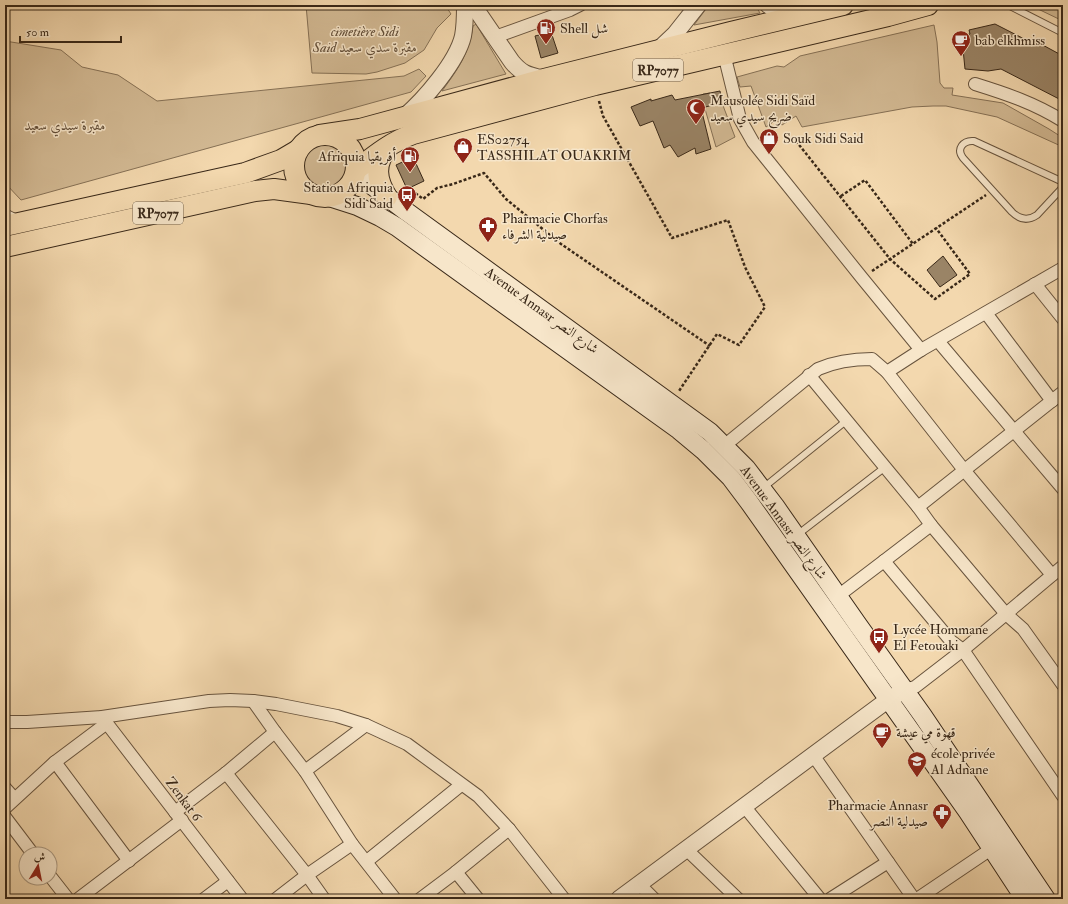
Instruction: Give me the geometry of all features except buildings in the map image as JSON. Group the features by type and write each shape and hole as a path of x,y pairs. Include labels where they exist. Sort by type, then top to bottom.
{"main road":[{"name":"RP7077","path":"14,224 245,173 281,160 298,150 304,143 320,135 360,129 544,79 843,5"},
{"name":"RP7077","path":"5,247 254,191 274,189 320,196 339,195 353,182 356,171 391,144 412,134 595,85 888,16 928,5"},
{"path":"320,135 335,136 347,144 353,151 356,160 356,171"},
{"path":"391,144 383,153 378,164 378,175 381,187 392,200"},
{"path":"298,150 294,159 293,170 296,180 302,188 320,196"},
{"name":"Avenue Annasr شارع النصر","path":"356,171 392,200 710,432 746,468 775,506 923,716 999,844 1025,899"},
{"name":"Avenue Annasr شارع النصر","path":"320,196 357,206 397,227 679,430 703,450 731,478 888,699 999,844 1046,899"}],"street":[{"path":"402,118 416,106 436,82 456,53 463,36 465,5"},
{"path":"473,5 518,70 544,79"},
{"path":"495,37 580,5"},
{"path":"658,50 676,34 698,5"},
{"path":"768,5 778,12 795,17"},
{"path":"724,54 740,119 753,142 921,350"},
{"path":"975,84 1028,102 1049,112 1063,121"},
{"path":"887,372 921,350 1063,268"},
{"path":"1035,284 1063,319"},
{"path":"986,313 1052,401"},
{"path":"938,341 1014,431 1058,474 1063,488"},
{"path":"619,899 888,699 904,690 915,687 1059,572 964,470 887,372 872,359 862,359 818,369 724,446"},
{"path":"809,376 1006,614 1024,629 1063,685"},
{"path":"918,507 1063,392"},
{"path":"838,596 931,525"},
{"path":"884,561 951,641 963,650 1063,796"},
{"path":"5,722 104,720 209,701 230,700 253,701 306,709 337,716 366,725 407,744 478,796 509,829 564,899"},
{"path":"253,701 305,771 352,844 395,899"},
{"path":"5,808 14,798 104,720"},
{"name":"Zenkat 6","path":"104,720 242,899"},
{"path":"305,771 366,725"},
{"path":"78,899 129,861 226,773 275,732"},
{"path":"813,755 914,899"},
{"path":"55,762 129,861"},
{"path":"226,773 307,875 324,899"},
{"path":"367,862 461,785"},
{"path":"5,788 14,798"},
{"path":"744,806 820,899"},
{"path":"5,818 27,846"},
{"path":"420,899 509,829"},
{"path":"276,899 307,875 352,844"},
{"path":"917,899 999,844"},
{"path":"686,849 738,899"},
{"path":"830,899 888,862"},
{"path":"456,872 478,899"},
{"path":"204,899 228,881"},
{"path":"639,884 654,899"},
{"path":"58,886 68,899"}],"lane":[{"path":"1008,5 1063,33"},
{"path":"1063,182 974,141 965,142 960,150 961,156 1016,216 1021,218 1032,218 1063,187"},
{"path":"5,212 14,224"},
{"path":"761,489 846,421"},
{"path":"796,536 884,468"}],"path":[{"path":"595,85 603,116 672,238 728,220 745,267 765,307 739,345 717,334 671,404"},
{"path":"796,141 890,259 935,299 970,274 936,228"},
{"path":"392,200 415,193 423,199 437,188 484,173 506,199 561,244 710,346"},
{"path":"841,196 865,180 913,244"},
{"path":"862,278 992,190"}],"green space":[{"name":"cimetière Sidi Said مقبرة سدي سعيد","path":"306,5 445,5 451,14 437,28 424,50 405,63 366,74 312,73"},
{"path":"709,5 755,5 760,13 694,25"},
{"path":"1037,5 1063,5 1063,21 1038,9"},
{"path":"476,24 506,74 442,91 462,61 469,45 473,26"},
{"path":"934,25 937,42 940,83 944,88 953,88 952,95 1003,103 1063,138 1063,147 997,117 946,106 912,107 802,127 796,116 782,125 776,120 766,127 751,86 740,87 737,77 777,66 784,67 800,56"},
{"name":"مقبرة سيدي سعيد","path":"5,41 61,50 82,67 118,75 157,101 404,76 419,69 426,76 411,92 21,200 5,183"},
{"path":"710,93 713,105 722,103 735,137 716,147 703,102 703,94"},
{"path":"325,143 338,147 344,153 348,166 344,179 338,185 325,189 312,185 306,179 302,166 306,153 312,147"}],"place":[{"name":"Shell شل","path":"546,45"},
{"name":"bab elkhmiss","path":"961,57"},
{"name":"Mausolée Sidi Saïd ضريح سيدي سعيد","path":"696,125"},
{"name":"Souk Sidi Said","path":"769,155"},
{"name":"ES02754 TASSHILAT OUAKRIM","path":"463,164"},
{"name":"Afriquia أفريقيا","path":"410,173"},
{"name":"Station Afriquia Sidi Said","path":"407,212"},
{"name":"Pharmacie Chorfas صيدلية الشرفاء","path":"488,243"},
{"name":"Lycée Hommane El Fetouaki","path":"879,654"},
{"name":"قهوة مي عيشة","path":"882,749"},
{"name":"école privée Al Adnane","path":"917,778"},
{"name":"Pharmacie Annasr صيدلية النصر","path":"942,830"}]}
